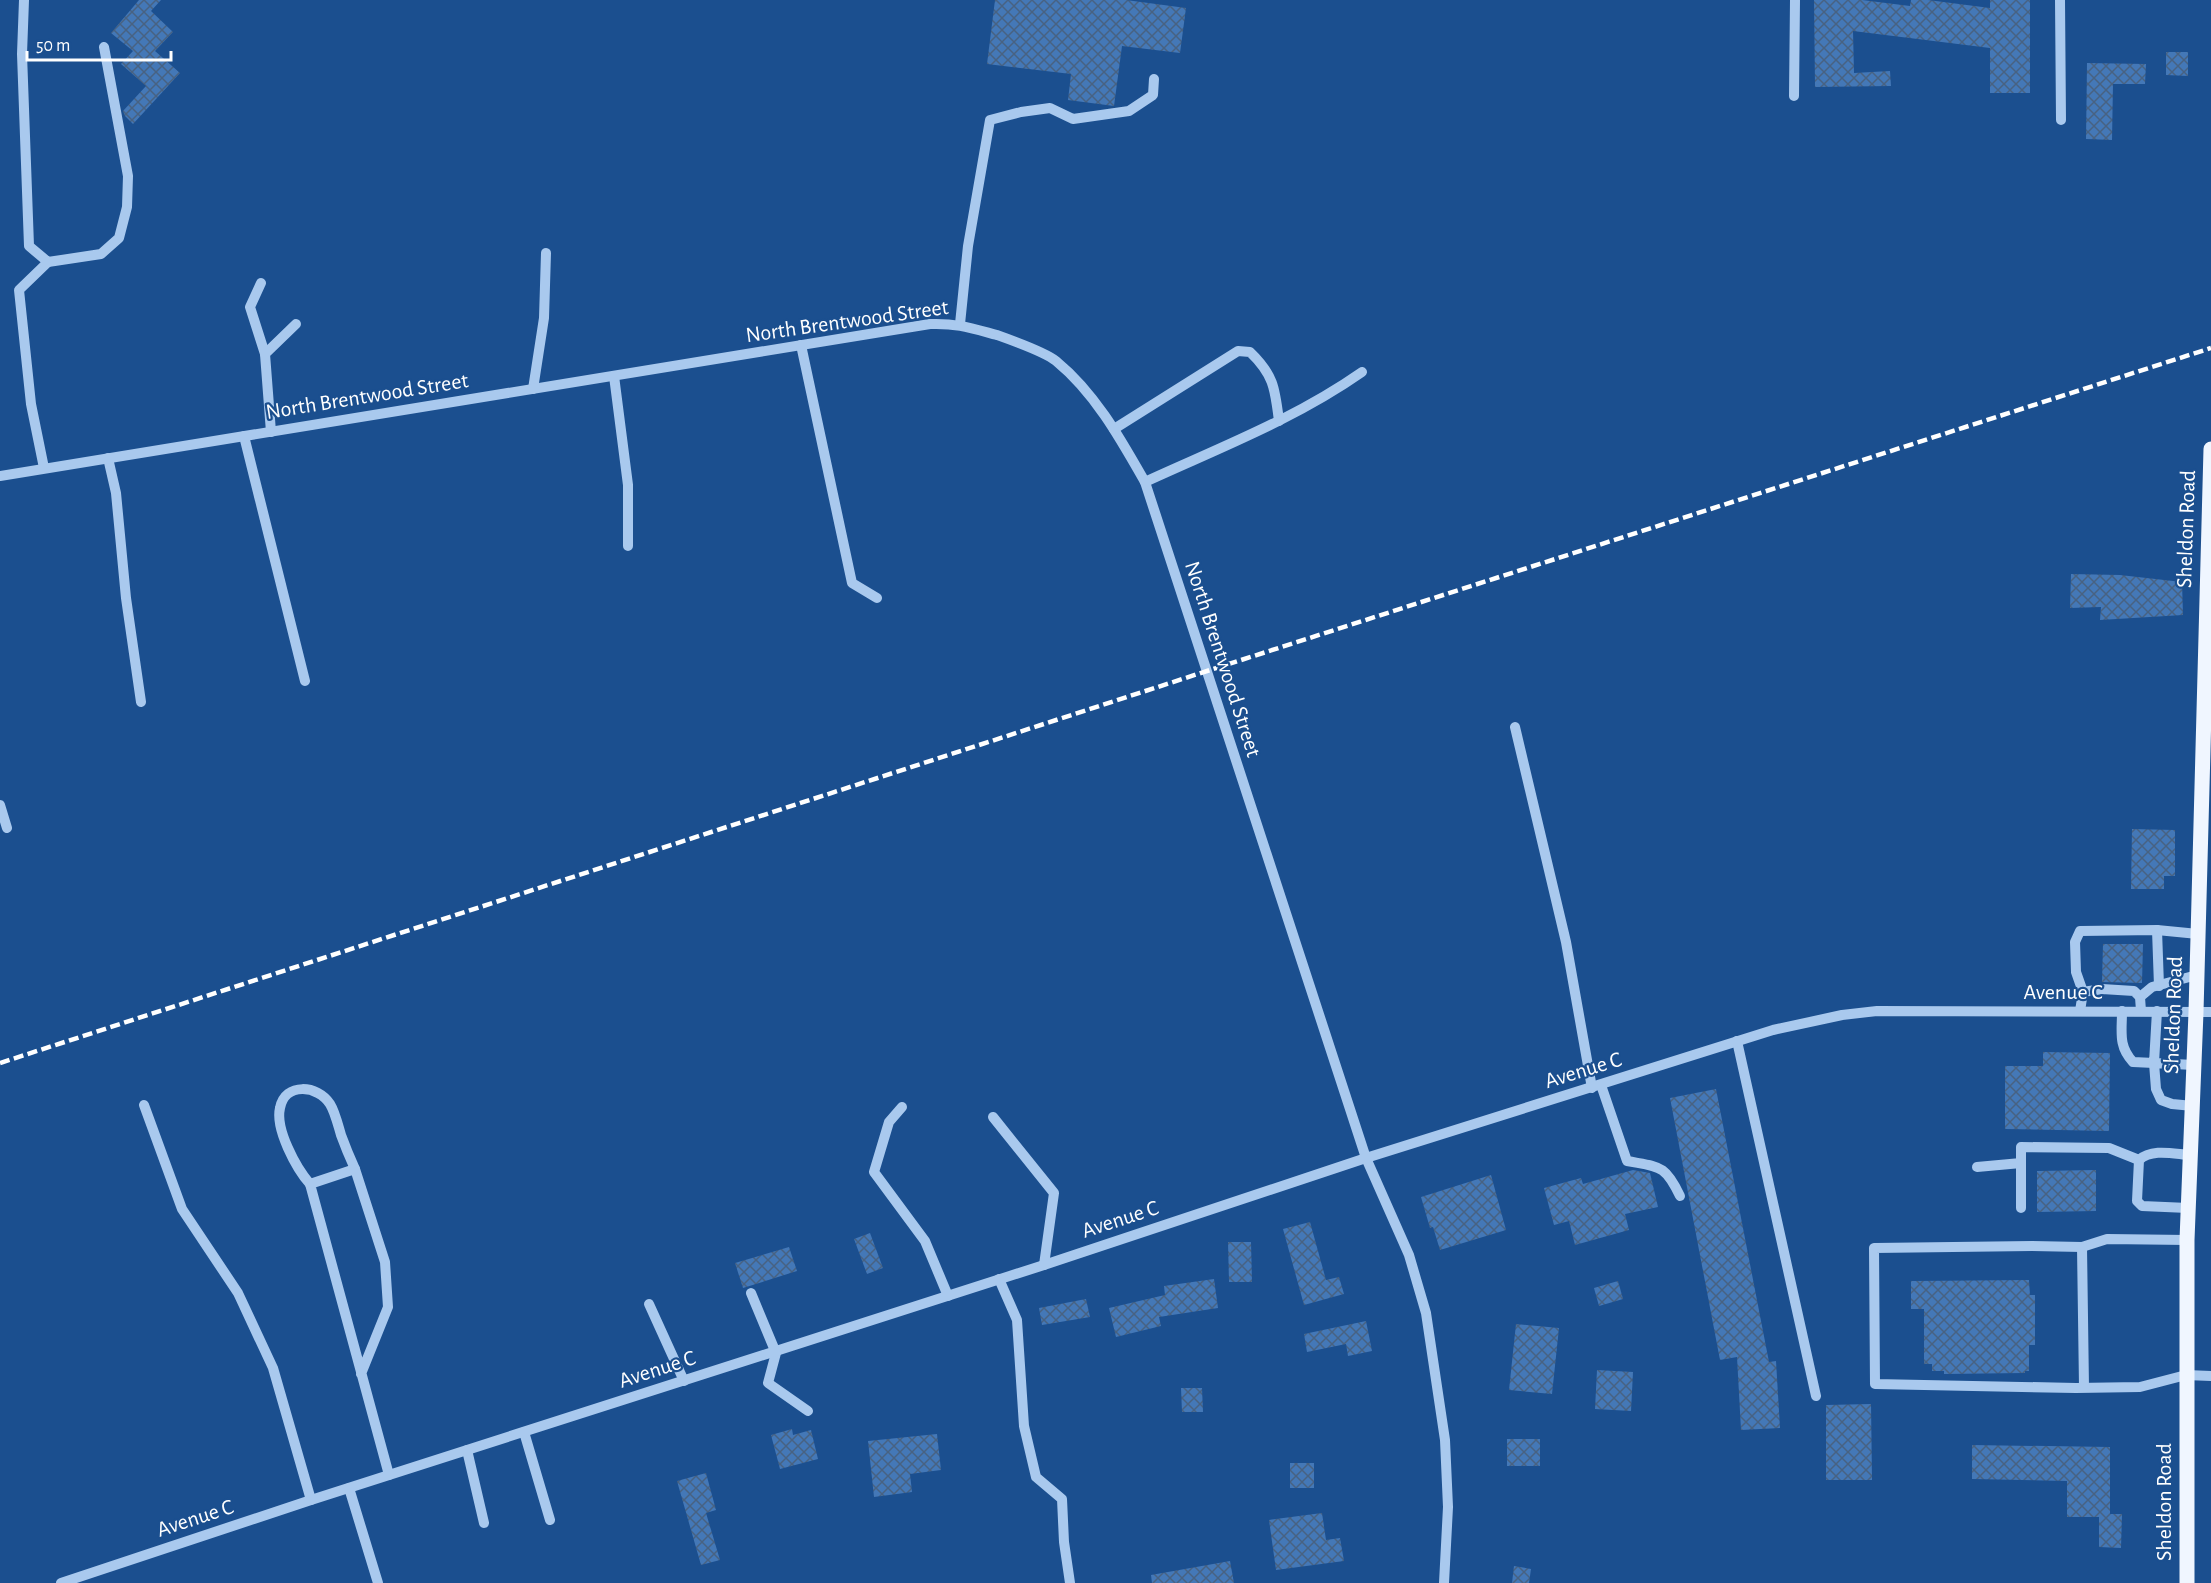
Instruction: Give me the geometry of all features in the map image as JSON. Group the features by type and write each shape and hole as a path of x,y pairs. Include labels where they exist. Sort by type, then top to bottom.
{"main road":[{"name":"Sheldon Road","path":"2187,1583 2187,1240 2194,1065 2204,1012 2197,975 2207,766 2211,449"}],"street":[{"path":"24,0 21,54 29,246 48,262"},
{"path":"1794,96 1795,0"},
{"path":"2060,0 2061,120"},
{"path":"44,468 31,404 19,290 48,262 100,254 119,238 127,207 128,176 104,47"},
{"path":"960,324 968,246 990,120 1050,108 1073,119 1129,111 1153,95 1154,79"},
{"path":"533,389 544,318 546,253"},
{"path":"261,283 250,306 266,354 271,432"},
{"path":"266,354 296,324"},
{"name":"North Brentwood Street","path":"0,476 930,324 960,324 1006,338 1054,359 1092,398 1114,429 1145,482 1366,1158 1409,1255 1426,1313 1445,1440 1448,1507 1444,1583"},
{"path":"801,345 852,584 877,598"},
{"path":"1114,429 1238,351 1250,352 1269,373 1275,385 1280,421"},
{"path":"1145,482 1280,421 1330,395 1362,372"},
{"path":"614,376 628,485 628,546"},
{"path":"244,436 305,681"},
{"path":"108,458 116,493 126,598 141,702"},
{"path":"1515,727 1566,942 1597,1086 1627,1161 1661,1167 1674,1183 1680,1196"},
{"path":"0,805 7,828"},
{"path":"2080,1011 2083,992 2076,972 2075,942 2080,931 2157,930 2198,934"},
{"path":"2157,930 2159,986"},
{"path":"2140,997 2152,987 2197,975"},
{"path":"2083,992 2102,989 2134,991 2140,997 2141,1011"},
{"name":"Avenue C","path":"61,1583 1366,1158 1773,1030 1811,1021 1877,1011 2204,1012"},
{"path":"2122,1011 2122,1046 2124,1053 2133,1062 2194,1065"},
{"path":"2157,1011 2154,1063 2156,1089 2161,1100 2172,1104 2193,1106"},
{"path":"1737,1041 1816,1396"},
{"path":"361,1374 388,1307 385,1262 355,1169 331,1105 323,1095 309,1088 292,1091 284,1098 279,1120 289,1149 302,1175 310,1184 361,1374 389,1475"},
{"path":"144,1105 182,1209 238,1293 273,1368 311,1500"},
{"path":"902,1107 889,1122 874,1172 925,1241 948,1296"},
{"path":"993,1117 1054,1192 1044,1264"},
{"path":"2021,1209 2021,1147 2109,1148 2139,1160"},
{"path":"2139,1160 2155,1153 2190,1155"},
{"path":"2139,1160 2138,1204 2188,1208"},
{"path":"1977,1167 2021,1163"},
{"path":"310,1184 355,1169"},
{"path":"2187,1240 2108,1239 2082,1247 1874,1248 1875,1384 2140,1387 2186,1375 2211,1376"},
{"path":"2082,1247 2084,1387"},
{"path":"999,1279 1017,1320 1024,1426 1036,1477 1062,1499 1064,1542 1070,1583"},
{"path":"750,1293 776,1353 768,1383 808,1411"},
{"path":"649,1304 684,1381"},
{"path":"524,1432 550,1520"},
{"path":"467,1450 484,1523"},
{"path":"349,1488 378,1583"}],"building":[{"path":"139,0 161,0 151,11 173,32 155,51 180,73 133,124 123,111 146,86 121,64 133,51 111,33"},
{"path":"995,0 1126,0 1186,8 1180,53 1122,46 1114,106 1068,100 1071,74 987,64"},
{"path":"1814,0 1862,0 1910,6 1911,0 1928,0 1990,8 1990,0 2030,0 2030,93 1990,93 1990,48 1853,31 1854,73 1890,71 1891,86 1815,87"},
{"path":"2166,52 2188,52 2188,76 2166,75"},
{"path":"2087,63 2146,64 2145,84 2113,84 2112,140 2086,139"},
{"path":"2071,574 2120,575 2182,582 2183,615 2100,620 2101,607 2070,608"},
{"path":"2132,829 2175,830 2175,876 2164,876 2164,889 2131,889"},
{"path":"2103,944 2143,944 2142,983 2102,982"},
{"path":"2043,1052 2110,1053 2109,1131 2005,1129 2005,1066 2043,1066"},
{"path":"1716,1089 1769,1362 1776,1361 1780,1428 1741,1430 1737,1357 1720,1360 1670,1098"},
{"path":"1633,1170 1650,1173 1658,1207 1625,1214 1629,1230 1575,1245 1569,1221 1554,1225 1544,1188 1581,1178 1583,1184"},
{"path":"2096,1170 2096,1211 2037,1212 2037,1171"},
{"path":"1491,1175 1506,1230 1440,1250 1433,1227 1430,1228 1421,1197"},
{"path":"1310,1222 1326,1280 1339,1277 1344,1294 1304,1305 1283,1229"},
{"path":"870,1233 883,1268 867,1274 854,1239"},
{"path":"1228,1242 1251,1242 1252,1282 1229,1282"},
{"path":"789,1247 797,1271 743,1288 735,1263"},
{"path":"1214,1279 1218,1308 1159,1317 1161,1326 1116,1337 1109,1308 1165,1295 1164,1286"},
{"path":"2029,1280 2030,1295 2035,1295 2035,1345 2029,1345 2029,1371 2025,1373 1944,1374 1944,1371 1932,1371 1932,1364 1924,1364 1924,1309 1911,1309 1911,1281"},
{"path":"1618,1281 1623,1299 1599,1306 1594,1288"},
{"path":"1086,1299 1090,1317 1042,1325 1039,1308"},
{"path":"1366,1321 1372,1351 1348,1356 1346,1344 1307,1352 1304,1334"},
{"path":"1516,1324 1559,1328 1552,1394 1509,1390"},
{"path":"1597,1370 1633,1372 1631,1411 1595,1409"},
{"path":"1181,1388 1202,1388 1203,1412 1182,1412"},
{"path":"1871,1404 1872,1480 1826,1480 1826,1405"},
{"path":"792,1429 793,1435 811,1430 818,1459 780,1469 771,1435"},
{"path":"937,1434 941,1470 910,1474 912,1492 874,1497 868,1441"},
{"path":"1507,1439 1540,1439 1540,1466 1507,1466"},
{"path":"1972,1445 2110,1447 2110,1514 2122,1514 2121,1548 2099,1547 2099,1517 2067,1517 2067,1481 1972,1479"},
{"path":"1290,1463 1314,1463 1314,1488 1290,1488"},
{"path":"706,1473 716,1510 706,1513 720,1560 701,1565 677,1481"},
{"path":"1322,1513 1326,1540 1340,1538 1344,1561 1276,1570 1269,1520"},
{"path":"1230,1561 1234,1583 1152,1583 1151,1575"},
{"path":"1514,1566 1531,1569 1529,1583 1512,1583"}],"railway":[{"path":"0,1063 2211,348"}]}
